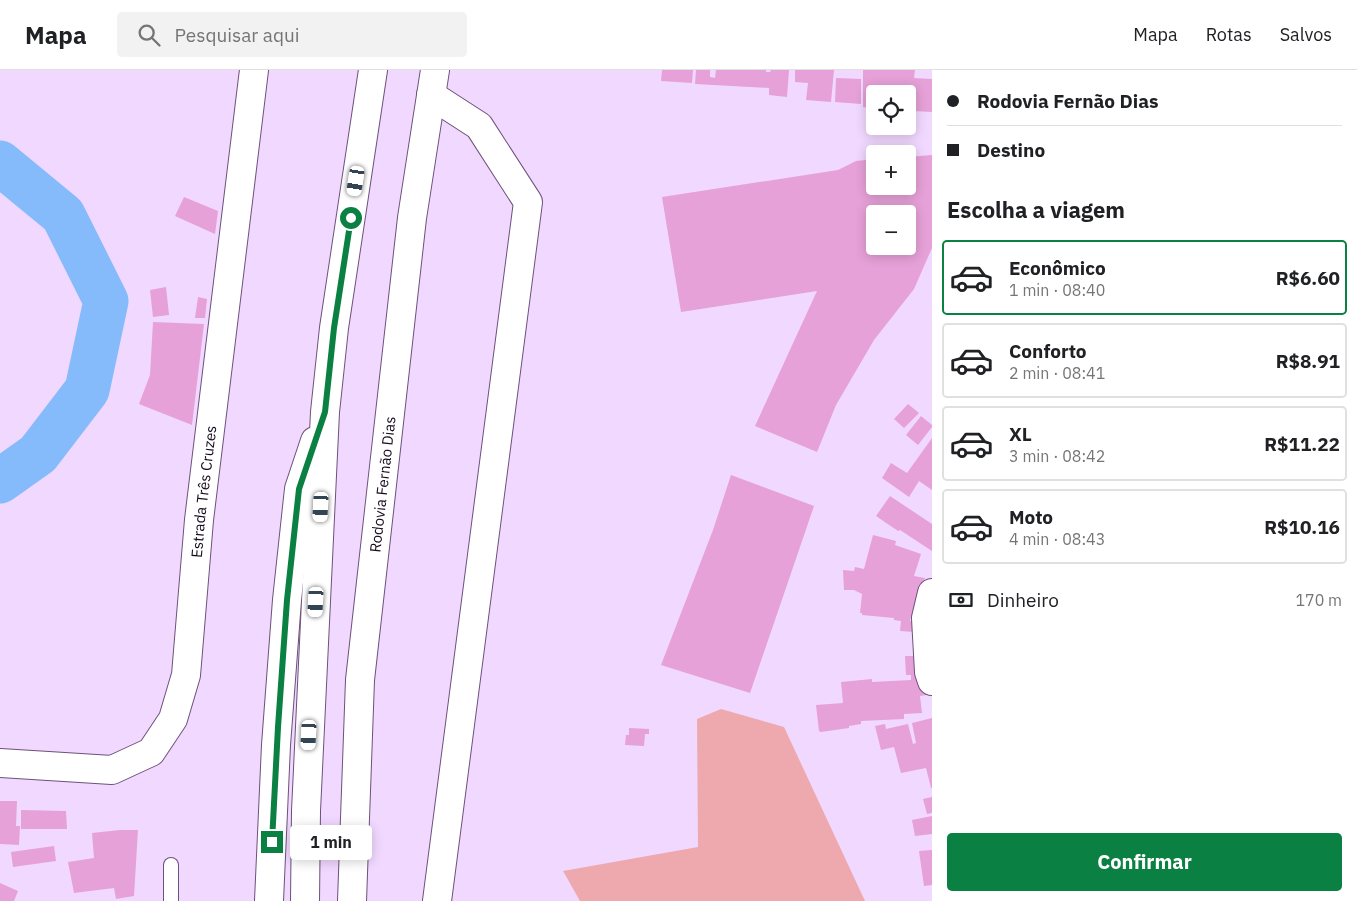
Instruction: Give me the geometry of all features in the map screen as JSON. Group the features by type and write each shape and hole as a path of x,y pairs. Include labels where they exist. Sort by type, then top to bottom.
{"main road":[{"name":"Estrada Três Cruzes","path":"0,763 112,770 151,752 173,720 186,675 198,520 254,70"},
{"path":"305,901 306,811 325,412 334,328 373,70"},
{"path":"433,82 479,126 528,202 522,260 437,901"},
{"name":"Rodovia Fernão Dias","path":"352,901 360,680 410,228 433,82"},
{"path":"269,901 276,745 287,600 299,489 325,412"},
{"path":"932,593 926,618 929,672 932,681"}],"lane":[{"path":"171,865 171,901"}],"shaded area":[{"path":"721,709 784,727 865,901 580,901 563,871 698,847 697,719"}],"building":[{"path":"662,70 693,70 692,83 661,81"},
{"path":"696,70 710,70 710,77 715,78 716,70 766,70 766,72 770,72 771,70 789,70 787,97 769,95 769,88 695,84"},
{"path":"795,70 834,70 831,102 806,100 808,83 795,82"},
{"path":"863,70 915,70 914,78 932,79 932,112 916,111 916,85 866,85 866,108 863,107"},
{"path":"836,78 861,79 861,104 835,102"},
{"path":"932,155 932,248 914,289 874,340 836,405 817,452 755,426 817,291 681,312 662,197 838,170 856,161 866,160 866,195 916,195 916,156"},
{"path":"184,197 218,211 215,234 175,216"},
{"path":"166,287 169,315 153,317 150,290"},
{"path":"198,297 207,299 205,318 195,318"},
{"path":"153,322 204,324 192,425 139,404 150,375"},
{"path":"908,404 919,413 904,428 894,419"},
{"path":"921,416 932,427 918,445 906,435"},
{"path":"932,438 932,490 919,481 909,497 882,478 891,463 907,473"},
{"path":"731,475 814,506 750,693 661,665 713,530"},
{"path":"890,496 932,524 932,551 876,516"},
{"path":"873,535 896,541 895,545 921,554 914,576 925,578 925,583 915,616 911,616 910,621 915,621 914,632 900,631 901,621 894,620 894,618 862,615 860,613 862,594 854,590 844,590 843,570 854,571 855,567 864,569"},
{"path":"905,656 917,656 927,695 920,696 922,713 904,714 904,719 861,721 861,724 849,726 849,728 819,731 816,705 843,703 841,682 872,679 872,682 911,680 911,675 906,675"},
{"path":"932,718 931,788 926,768 901,773 894,747 881,750 875,726 885,724 886,729 908,724 913,744 916,743 912,723"},
{"path":"629,728 649,729 649,734 645,734 644,746 625,745 626,735 629,735"},
{"path":"932,797 932,813 927,814 923,799"},
{"path":"0,801 17,801 16,826 20,826 19,845 0,844"},
{"path":"21,810 66,811 67,829 21,829"},
{"path":"932,816 932,834 915,836 912,820"},
{"path":"138,830 134,896 116,899 114,888 74,893 68,862 94,858 92,833"},
{"path":"54,846 56,861 13,867 11,852"},
{"path":"932,850 932,885 924,886 919,851"},
{"path":"0,883 18,891 14,901 0,901"}],"waterway":[{"path":"0,163 63,215 106,301 87,390 38,454 0,481"}],"route":[{"path":"272,842 276,745 287,600 299,489 325,412 334,328 351,218"}]}
